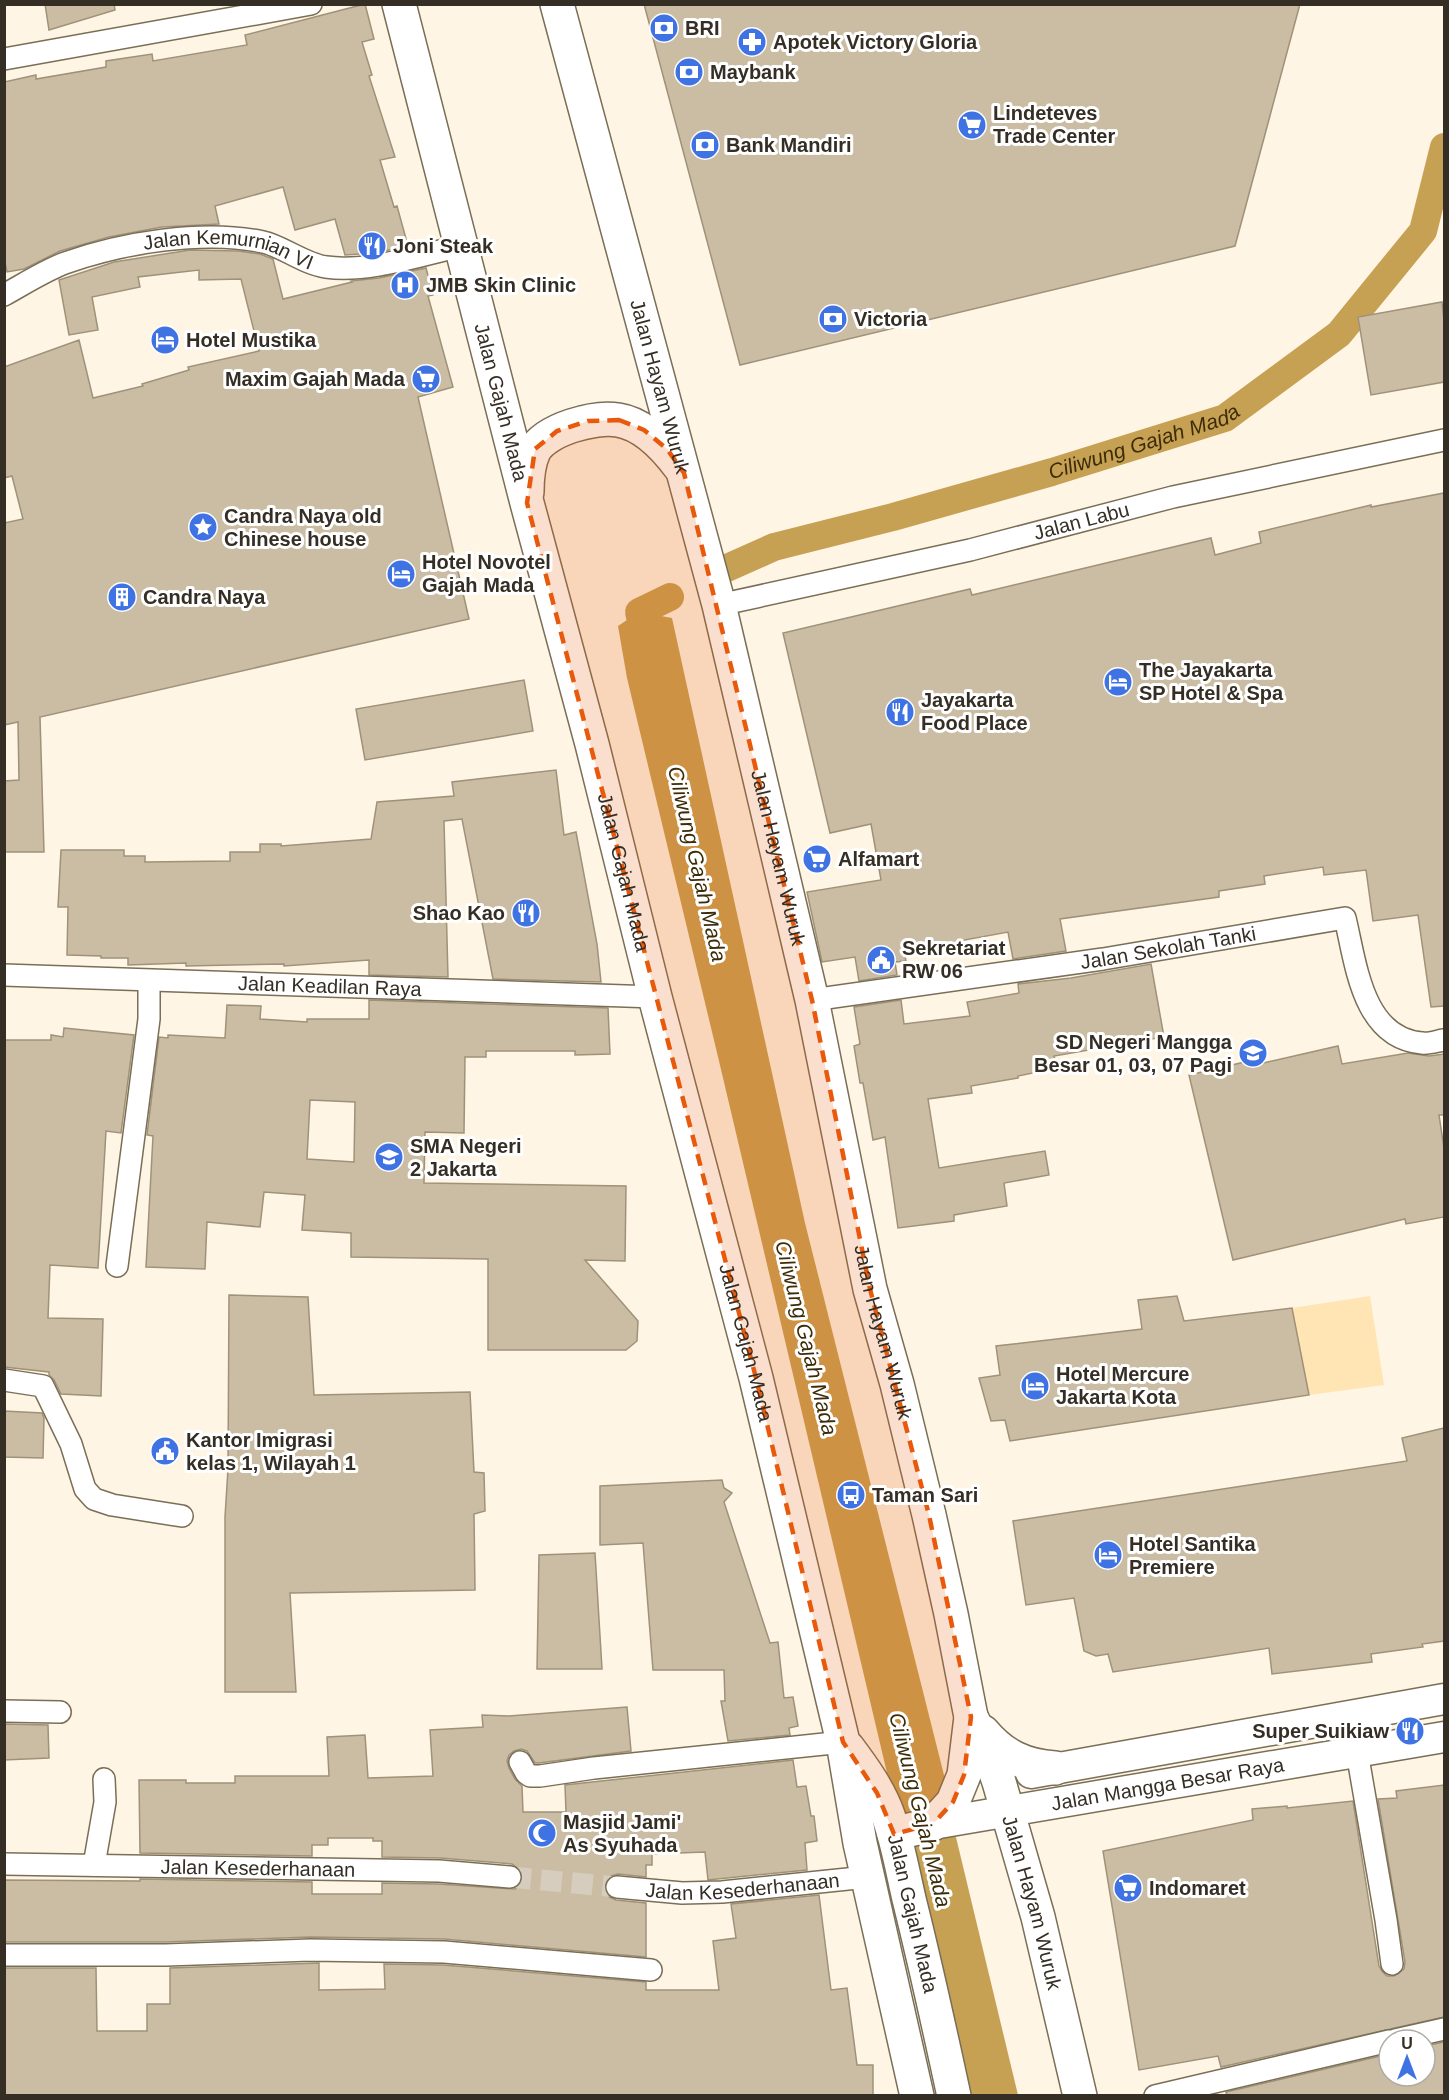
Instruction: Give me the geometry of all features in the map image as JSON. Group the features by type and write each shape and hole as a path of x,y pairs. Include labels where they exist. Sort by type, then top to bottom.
{"main road":[{"name":"Jalan Gajah Mada","path":"399,4 526,503 592,744 655,997 756,1378 843,1742 867,1877 916,2096"},
{"name":"Jalan Hayam Wuruk","path":"557,4 719,605 812,1000 870,1289 897,1384 951,1614 970,1717 964,1775 948,1816"},
{"path":"526,503 527,474 535,449 548,436 557,431 588,421 619,420 644,430 667,449 684,472"},
{"name":"Jalan Mangga Besar Raya","path":"897,1833 1003,1796 1055,1768 1444,1699"},
{"name":"Jalan Hayam Wuruk","path":"970,1717 989,1753 1003,1796 1038,1917 1080,2096"},
{"path":"970,1717 990,1740 1010,1756 1035,1766 1055,1768"},
{"name":"Jalan Mangga Besar Raya","path":"1003,1796 1110,1793 1444,1737"},
{"name":"Jalan Gajah Mada","path":"843,1742 864,1769 897,1833 954,2096"},
{"path":"1105,1760 1110,1793"}],"street":[{"path":"4,59 311,4"},
{"name":"Jalan Kemurnian VI","path":"4,295 64,264 111,250 192,236 265,242 325,267 371,265 461,246"},
{"name":"Jalan Labu","path":"719,605 970,550 1173,497 1444,440"},
{"name":"Jalan Sekolah Tanki","path":"812,1000 1103,959 1345,918 1363,994 1373,1012 1387,1029 1402,1038 1422,1043 1444,1040"},
{"name":"Jalan Keadilan Raya","path":"4,975 655,997"},
{"path":"117,1266 149,1019 149,981"},
{"path":"4,1380 43,1386 71,1444 85,1489 94,1499 112,1505 182,1516"},
{"path":"4,1711 60,1712"},
{"path":"520,1762 530,1776 540,1776 594,1768 843,1742"},
{"path":"1357,1752 1392,1964"},
{"path":"94,1865 105,1802 104,1779"},
{"name":"Jalan Kesederhanaan","path":"4,1864 439,1871 510,1877"},
{"name":"Jalan Kesederhanaan","path":"617,1887 682,1893 722,1892 867,1877"},
{"path":"4,1955 166,1955 310,1950 444,1952 651,1970"},
{"path":"1155,2096 1377,2045"}],"highlighted area":[{"path":"619,420 644,430 667,449 684,473 812,1000 870,1289 929,1515 971,1717 964,1775 953,1802 933,1824 894,1834 877,1793 843,1742 756,1378 527,503 535,449 557,431 588,421"}],"shaded area":[{"path":"1370,1296 1384,1385 1309,1395 1292,1308"}],"water":[{"path":"639,612 672,618 805,1223 946,1783 948,1804 1018,2095 963,2095 627,678 618,626"}],"building":[{"path":"45,4 114,4 115,10 49,30"},
{"path":"365,4 374,39 362,42 372,75 369,76 395,157 380,160 394,207 397,206 408,246 374,253 345,255 335,219 295,230 283,187 215,206 219,224 162,227 109,237 60,251 24,269 7,272 4,258 4,82 36,75 36,79 106,67 106,61 152,54 153,61 247,45 245,35"},
{"name":"Lindeteves Trade Center","path":"644,4 1300,4 1235,246 740,365"},
{"path":"190,250 238,251 260,254 273,259 283,299 351,281 379,278 426,268 433,295 428,296 453,387 418,397 469,619 40,717 44,852 4,852 4,781 19,780 18,722 4,725 4,523 23,519 12,476 4,478 4,367 79,340 93,398 143,386 142,384 189,370 188,367 259,351 241,279 199,280 199,270 138,277 140,287 92,297 98,330 69,335 59,280 114,262"},
{"path":"1442,302 1444,382 1371,395 1358,317"},
{"path":"1444,493 1444,1006 1431,1007 1418,915 1373,921 1366,870 1324,875 1323,867 1264,876 1265,884 1219,891 1219,897 1060,919 1066,951 1013,959 1008,932 904,951 906,961 895,962 897,975 859,981 855,957 822,962 807,892 881,880 871,824 830,833 783,633 970,589 972,595 1211,538 1215,555 1261,543 1259,532 1371,505 1371,507"},
{"path":"524,680 533,731 365,760 356,709"},
{"path":"556,770 564,835 576,832 597,944 601,982 493,979 462,819 444,821 448,977 369,975 369,960 284,966 284,964 186,966 186,963 128,965 128,958 67,955 68,907 58,907 61,850 124,850 124,856 145,856 145,862 230,861 230,852 260,852 260,844 281,844 281,846 371,839 377,802 454,796 452,782"},
{"path":"1151,964 1164,1037 1054,1056 1057,1068 971,1086 972,1093 928,1099 939,1168 1045,1151 1049,1175 1004,1183 1007,1206 954,1215 954,1221 898,1228 885,1137 873,1140 863,1083 860,1083 854,1046 860,1044 854,1007 901,1000 904,1024 970,1016 967,1002 1019,993 1018,984 1071,978"},
{"path":"369,1000 608,1008 610,1054 575,1055 575,1051 486,1051 486,1057 465,1057 464,1133 425,1132 424,1183 626,1186 625,1261 585,1260 638,1321 637,1341 626,1350 488,1350 488,1259 351,1257 351,1233 302,1230 305,1195 264,1192 260,1227 207,1222 205,1269 146,1267 153,1136 147,1135 159,1037 168,1038 168,1035 225,1038 227,1005 261,1006 260,1019 307,1022 307,1019 369,1019","holes":["310,1100 355,1102 354,1162 307,1159"]},
{"path":"64,1028 134,1035 121,1133 106,1131 98,1268 50,1265 48,1318 103,1319 101,1396 61,1394 49,1372 4,1367 4,1040 51,1040 51,1035 63,1037"},
{"path":"1338,1046 1342,1064 1408,1053 1429,1056 1444,1054 1444,1115 1439,1115 1444,1148 1444,1217 1406,1224 1405,1219 1233,1260 1189,1075 1249,1061 1250,1066"},
{"path":"229,1295 308,1297 314,1395 470,1392 474,1472 484,1473 485,1511 474,1514 475,1590 290,1593 296,1692 225,1692"},
{"path":"1177,1296 1184,1321 1292,1308 1309,1395 1010,1441 1005,1420 991,1421 979,1378 1000,1375 996,1346 1142,1329 1138,1300"},
{"path":"4,1411 42,1413 44,1418 43,1458 4,1457"},
{"path":"1444,1428 1444,1641 1422,1644 1423,1647 1371,1654 1372,1662 1272,1674 1269,1648 1113,1672 1108,1654 1096,1656 1084,1651 1074,1598 1026,1605 1013,1521 1407,1461 1402,1438"},
{"path":"722,1480 724,1488 732,1493 724,1502 770,1643 778,1642 784,1698 793,1697 798,1726 789,1728 790,1735 728,1741 721,1701 725,1701 724,1670 653,1670 643,1543 600,1545 600,1486"},
{"path":"595,1553 602,1669 537,1669 539,1555"},
{"path":"627,1707 631,1751 539,1763 535,1763 527,1751 521,1749 509,1755 507,1761 509,1768 522,1786 523,1812 566,1812 565,1785 793,1760 797,1787 806,1786 811,1816 814,1816 817,1841 805,1843 807,1870 708,1880 705,1852 652,1854 652,1865 646,1865 646,1877 618,1874 611,1876 606,1880 604,1886 609,1897 616,1900 646,1903 646,1957 444,1939 310,1937 166,1942 4,1942 4,1880 140,1881 140,1879 312,1882 312,1894 382,1894 382,1883 515,1889 521,1884 523,1877 521,1871 512,1864 440,1858 382,1857 382,1841 373,1841 373,1838 328,1838 328,1845 312,1845 312,1856 140,1853 139,1780 235,1783 235,1776 329,1776 327,1737 365,1735 368,1778 433,1776 430,1730 483,1727 482,1715 509,1716"},
{"path":"4,1724 48,1725 49,1758 4,1760"},
{"path":"1444,1785 1444,2017 1395,2028 1377,2028 1377,2032 1221,2067 1218,2056 1139,2070 1103,1851 1253,1820 1252,1809 1353,1801 1379,1966 1387,1976 1394,1976 1404,1969 1405,1962 1378,1799 1397,1798 1396,1791"},
{"path":"819,1895 831,1990 847,1988 857,2065 873,2065 873,2096 4,2096 4,1968 96,1968 97,2031 147,2031 147,2004 170,2004 170,1968 319,1963 319,1990 385,1989 384,1964 443,1965 646,1982 646,1990 719,1990 713,1941 736,1938 731,1904"},
{"path":"1444,2042 1444,2096 1227,2096 1226,2092 1377,2057 1377,2088 1437,2088 1437,2043"}],"waterway":[{"name":"Ciliwung Gajah Mada","path":"718,572 774,547 893,517 1052,472 1225,418 1339,334 1423,231 1444,147"},
{"name":"Ciliwung Gajah Mada","path":"647,648 639,612 670,597"}],"tunnel":[{"path":"510,1877 617,1887"}],"place":[{"name":"BRI","path":"664,28"},
{"name":"Apotek Victory Gloria","path":"752,42"},
{"name":"Maybank","path":"689,72"},
{"name":"Lindeteves Trade Center","path":"972,125"},
{"name":"Bank Mandiri","path":"705,145"},
{"name":"Joni Steak","path":"372,246"},
{"name":"JMB Skin Clinic","path":"405,285"},
{"name":"Victoria","path":"833,319"},
{"name":"Hotel Mustika","path":"165,340"},
{"name":"Maxim Gajah Mada","path":"426,379"},
{"name":"Candra Naya old Chinese house","path":"203,527"},
{"name":"Hotel Novotel Gajah Mada","path":"401,574"},
{"name":"Candra Naya","path":"122,597"},
{"name":"The Jayakarta SP Hotel & Spa","path":"1118,682"},
{"name":"Jayakarta Food Place","path":"900,712"},
{"name":"Alfamart","path":"817,859"},
{"name":"Shao Kao","path":"526,913"},
{"name":"Sekretariat RW 06","path":"881,960"},
{"name":"SD Negeri Mangga Besar 01, 03, 07 Pagi","path":"1253,1053"},
{"name":"SMA Negeri 2 Jakarta","path":"389,1157"},
{"name":"Hotel Mercure Jakarta Kota","path":"1035,1386"},
{"name":"Kantor Imigrasi kelas 1, Wilayah 1","path":"165,1451"},
{"name":"Taman Sari","path":"851,1495"},
{"name":"Hotel Santika Premiere","path":"1108,1555"},
{"name":"Super Suikiaw","path":"1410,1731"},
{"name":"Masjid Jami' As Syuhada","path":"542,1833"},
{"name":"Indomaret","path":"1128,1888"}]}
